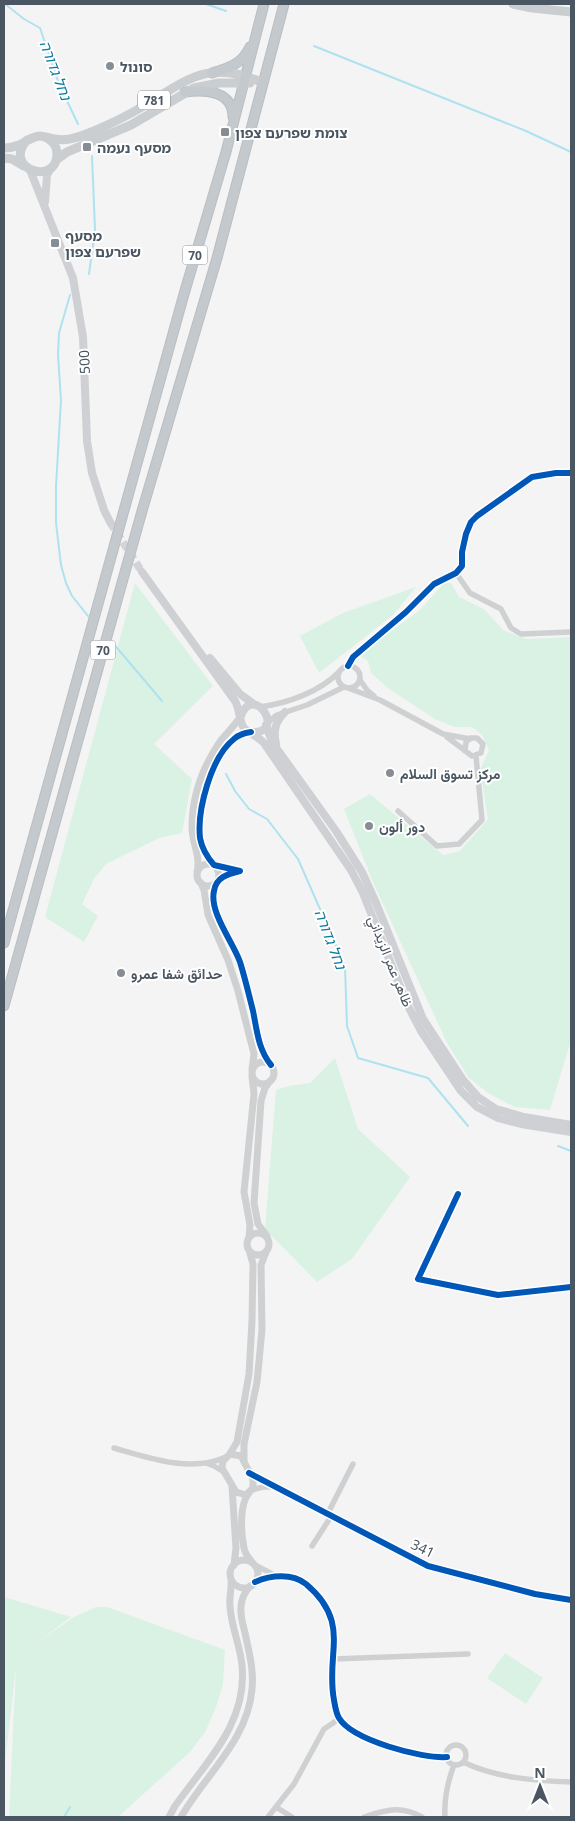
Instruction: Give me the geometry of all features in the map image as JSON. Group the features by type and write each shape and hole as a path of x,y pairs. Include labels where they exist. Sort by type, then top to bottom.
{"highway":[{"name":"70","path":"4,943 184,294 226,152 264,4"},
{"name":"70","path":"4,1006 140,520 209,286 284,4"},
{"path":"212,73 238,63 245,56 255,38"},
{"path":"186,92 208,91 221,95 232,109 233,121"}],"main road":[{"path":"513,4 571,12"},
{"name":"781","path":"4,148 18,146 36,136 61,141 76,138 126,116 192,78 212,73 231,73 244,79 263,83"},
{"name":"781","path":"4,158 12,159 39,172 54,164 67,152 131,125 186,92 200,86 244,79"},
{"path":"46,137 54,144 57,155 54,164"},
{"path":"27,140 20,156 28,168"},
{"name":"500","path":"44,204 47,175 54,164"},
{"name":"500","path":"28,168 73,278 83,337 87,441 92,473 110,522"},
{"path":"142,572 235,700 244,728 251,732 260,731 267,723 267,714 240,694 173,614"},
{"path":"241,716 248,706 258,706"},
{"path":"277,748 275,728 280,717 285,712"},
{"name":"ظاهر عمر الزيداني","path":"267,723 270,736 277,748 336,831 362,872 424,1019 463,1080 478,1097 496,1109 524,1117 571,1125"},
{"name":"ظاهر عمر الزيداني","path":"251,732 264,743 351,870 363,893 407,1004 424,1036 461,1091 477,1108 498,1118 521,1124 571,1132"}],"street":[{"path":"258,706 279,703 308,692 348,666 354,657 406,612 434,584 456,573 462,566 462,552 471,522 532,477 556,473 571,473"},
{"path":"456,573 470,593 501,609 511,628 521,634 571,632"},
{"path":"348,666 358,669 360,680 367,690 380,700"},
{"path":"340,671 339,680 346,687 380,700 443,734 470,755 476,756 481,753 483,744 477,738 470,739 443,734"},
{"path":"267,723 273,717 285,712 307,705 346,687 354,687 360,680"},
{"path":"241,716 214,750 199,782 193,807 192,836 199,860 197,878 204,890 208,915 228,960 254,1054 252,1073 254,1094 244,1192 250,1225 247,1244 253,1264 249,1374 236,1442 222,1466 232,1487 238,1494 263,1487 275,1487"},
{"path":"244,1461 244,1444 257,1382 262,1330 261,1265 270,1243 258,1224 254,1203 261,1101 265,1088 274,1072 262,1052 239,960 215,910 213,895 219,878 218,871 205,854 200,837 202,807 208,784 220,757 231,740 239,735 251,732"},
{"path":"465,751 465,745 470,739"},
{"path":"398,811 438,846 459,844 482,820 476,756"},
{"path":"197,872 203,865 210,864 240,871 225,876 210,886 200,884"},
{"path":"270,1081 261,1084 255,1081 252,1073 255,1064 261,1062 271,1065"},
{"path":"458,1194 418,1279 498,1295 571,1287"},
{"path":"249,1238 257,1233 267,1236"},
{"path":"249,1250 257,1255 266,1252"},
{"path":"114,1448 163,1462 204,1463 214,1466 225,1473"},
{"path":"181,1817 233,1743 246,1718 252,1697 253,1671 241,1617 241,1606 243,1597 253,1584 258,1573 245,1552 243,1544 242,1508 254,1482 239,1455 204,1463"},
{"path":"312,1546 330,1514 352,1464"},
{"name":"341","path":"249,1473 428,1566 535,1594 571,1600"},
{"path":"169,1817 228,1732 240,1706 242,1690 241,1657 230,1606 231,1571 234,1565 236,1548 232,1487"},
{"path":"234,1565 243,1560 276,1576 289,1577 302,1582 316,1592 330,1613 335,1634 332,1689 339,1718 348,1728 370,1741 426,1756 447,1757"},
{"path":"231,1579 237,1586 246,1588 276,1576"},
{"path":"333,1659 468,1654"},
{"path":"268,1817 294,1784 324,1729 339,1718"},
{"path":"459,1746 466,1752 464,1762 460,1765 450,1763 447,1757 450,1748 459,1746"},
{"path":"464,1762 477,1769 517,1777 571,1782"},
{"path":"445,1817 444,1808 447,1790 454,1765"},
{"path":"276,1807 292,1817"},
{"path":"364,1817 389,1809 413,1812 422,1817"}],"green space":[{"path":"135,583 213,686 154,744 192,779 182,833 159,838 106,864 94,879 82,904 98,916 84,942 45,917"},
{"path":"444,583 451,583 459,597 484,609 503,630 527,639 571,637 571,1040 550,1110 515,1107 488,1093 469,1078 447,1043 372,880 344,809 370,794 443,855 460,851 488,819 480,770 489,750 482,735 472,727 455,727 435,719 389,689 371,673 368,661 358,655 419,611"},
{"path":"416,587 393,615 319,673 300,636 343,613"},
{"path":"335,1058 358,1129 410,1177 352,1259 317,1282 265,1229 276,1090 310,1083"},
{"path":"4,1597 71,1617 35,1644 74,1617 96,1607 107,1607 225,1650 223,1684 215,1710 205,1732 190,1752 118,1817 9,1817 16,1667 4,1771"},
{"path":"505,1653 543,1678 526,1704 487,1678"}],"waterway":[{"name":"נחל גדורה","path":"5,4 24,19 40,28 59,84 78,124"},
{"path":"206,4 226,11"},
{"path":"314,46 526,131 571,152"},
{"path":"89,274 95,230 92,156"},
{"path":"70,295 59,333 58,355 61,400 56,486 56,523 61,565 66,583 72,596 88,616"},
{"path":"112,642 162,701"},
{"name":"נחל גדורה","path":"226,774 235,791 249,809 267,819 298,859 345,966 347,1026 358,1058 428,1078 468,1126"},
{"name":"נחל גדורה","path":"558,1146 571,1151"},
{"path":"64,1817 70,1807"}],"tunnel":[{"path":"110,522 142,572"}],"cycle path":[{"path":"348,666 353,657 406,612 434,584 456,573 462,566 462,552 466,534 471,522 477,516 532,477 556,473 571,473"},
{"path":"251,732 244,733 234,739 226,747 212,771 203,799 200,838 205,853 214,865 240,871 227,875 217,882 213,899 222,927 240,962 261,1046 271,1065"},
{"path":"458,1194 418,1279 498,1295 571,1287"},
{"path":"249,1473 428,1566 535,1594 571,1600"},
{"path":"255,1582 281,1576 300,1580 320,1598 329,1612 333,1625 334,1639 332,1683 335,1707 339,1718 346,1726 372,1741 388,1746 421,1755 447,1757"}],"place":[{"name":"סונול","path":"110,66"},
{"name":"צומת שפרעם צפון","path":"225,132"},
{"name":"מסעף נעמה","path":"87,147"},
{"name":"מסעף שפרעם צפון","path":"55,243"},
{"name":"مركز تسوق السلام","path":"390,773"},
{"name":"دور ألون","path":"369,826"},
{"name":"حدائق شفا عمرو","path":"121,973"}]}
